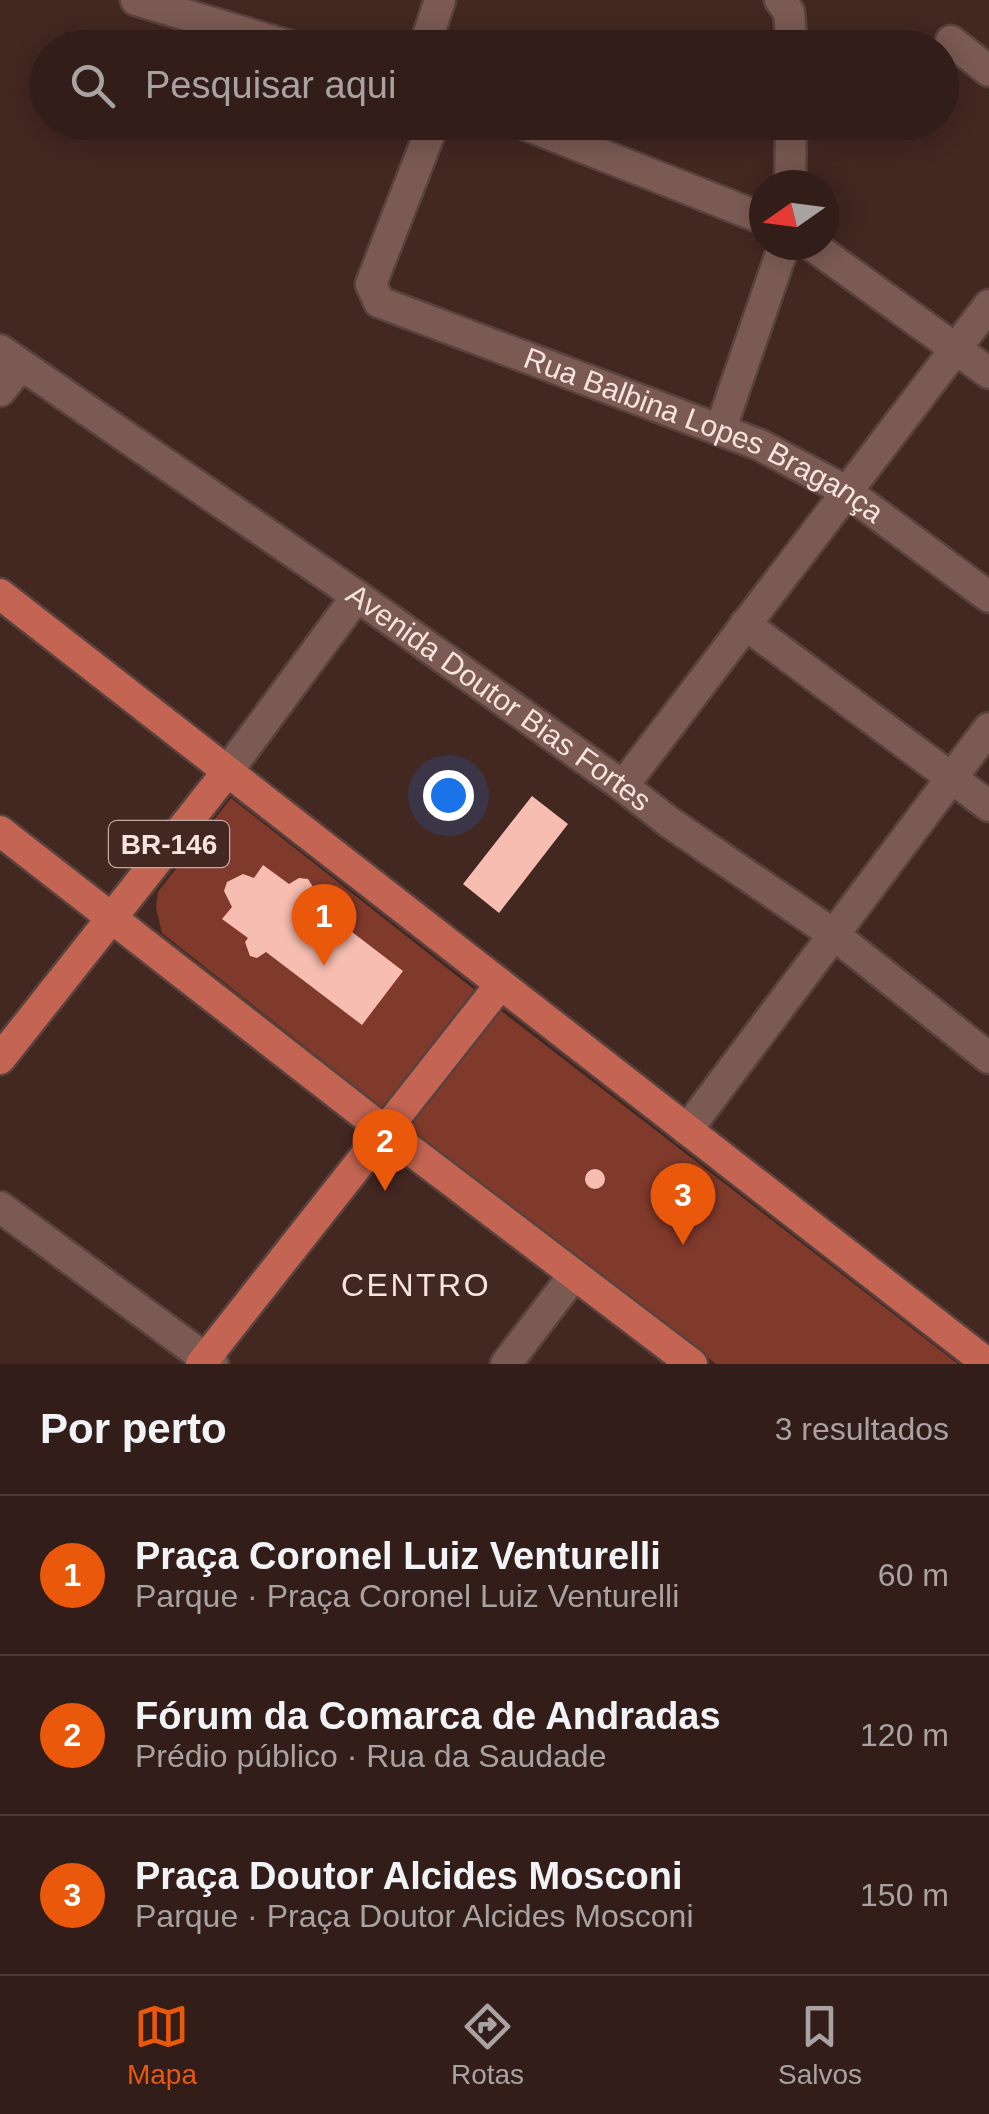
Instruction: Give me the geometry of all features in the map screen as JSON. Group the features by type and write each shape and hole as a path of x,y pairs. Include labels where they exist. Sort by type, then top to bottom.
{"main road":[{"path":"0,594 226,772"},
{"name":"BR-146","path":"0,1059 226,772 988,1364"},
{"path":"0,831 692,1364"},
{"path":"206,1362 500,985"}],"street":[{"path":"141,0 238,30"},
{"path":"430,30 440,0"},
{"path":"959,47 989,71"},
{"name":"Rua Balbina Lopes Bragança","path":"427,140 371,284 379,302 721,428 846,490 989,597"},
{"path":"564,140 749,213"},
{"path":"790,170 791,140"},
{"path":"721,428 779,260"},
{"path":"833,260 989,373"},
{"path":"623,786 989,305"},
{"path":"0,392 10,358"},
{"name":"Avenida Doutor Bias Fortes","path":"10,358 356,596 669,822 833,934 989,1058"},
{"path":"226,772 356,596"},
{"path":"746,624 989,806"},
{"path":"687,1130 989,728"},
{"path":"0,1207 206,1362"},
{"path":"506,1364 574,1276"}],"shaded area":[{"path":"231,798 476,991 384,1109 162,933 156,908 158,892"},
{"path":"500,1010 958,1364 716,1364 408,1127"}],"building":[{"path":"532,796 568,824 499,913 463,884"},
{"path":"263,865 289,884 299,878 308,879 313,887 309,899 403,971 362,1025 266,952 257,958 250,956 245,942 248,938 222,919 232,907 224,891 227,882 243,874 254,878"},
{"path":"595,1169 605,1179 595,1189 585,1179"}],"place":[{"name":"Praça Coronel Luiz Venturelli","path":"324,966"},
{"name":"Fórum da Comarca de Andradas","path":"385,1191"},
{"name":"Praça Doutor Alcides Mosconi","path":"683,1245"}],"district":[{"name":"CENTRO","path":"416,1285"}]}
